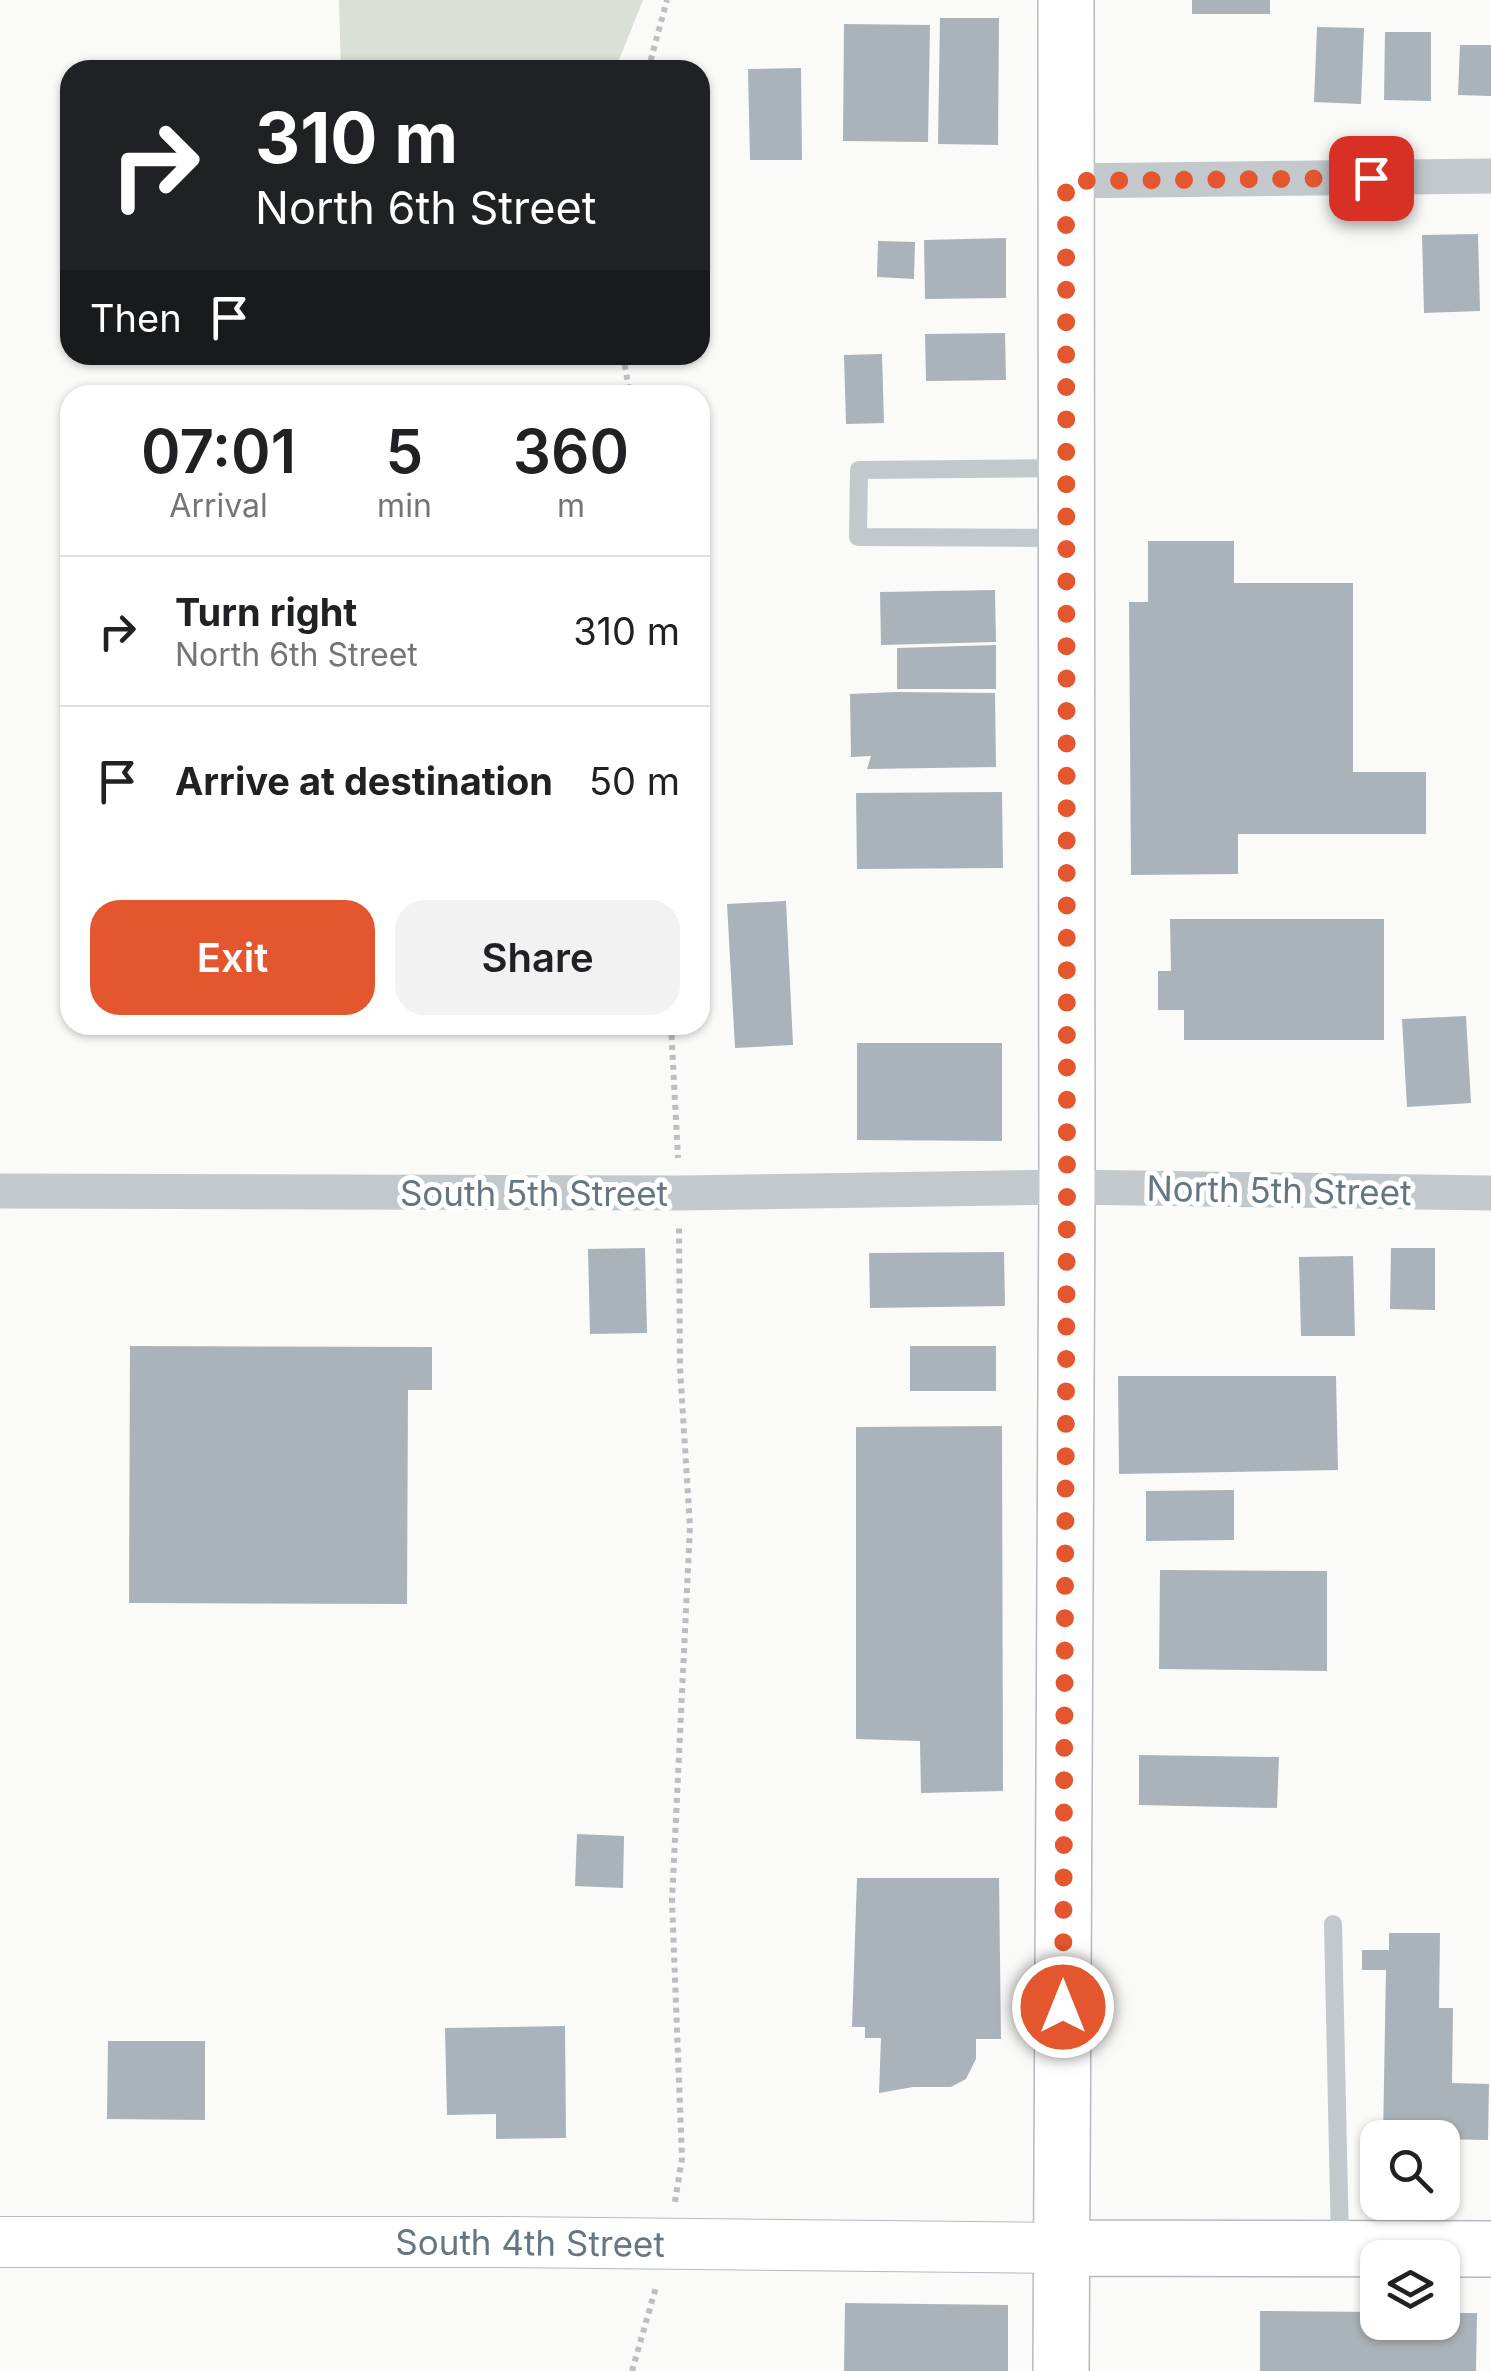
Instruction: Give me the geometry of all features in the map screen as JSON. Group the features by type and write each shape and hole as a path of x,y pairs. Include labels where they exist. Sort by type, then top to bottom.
{"main road":[{"path":"1061,2371 1067,1187 1066,0"},
{"path":"1062,2248 1491,2249"}],"street":[{"path":"1066,181 1491,176"},
{"name":"North 5th Street","path":"1067,1187 1491,1193"},
{"name":"South 5th Street","path":"0,1190 678,1193 1067,1187"},
{"name":"South 4th Street","path":"0,2242 1062,2248"}],"lane":[{"path":"1066,468 859,470 858,536 1067,538"},
{"path":"1334,1924 1340,2248"}],"path":[{"path":"651,60 667,0"},
{"path":"671,1035 680,1368 690,1527 672,1902 682,2158"}],"shaded area":[{"path":"339,0 643,0 619,60 341,60"}],"building":[{"path":"1192,0 1270,0 1270,14 1192,14"},
{"path":"940,18 999,18 998,145 938,144"},
{"path":"844,24 930,25 928,142 843,141"},
{"path":"1317,27 1364,28 1361,104 1314,102"},
{"path":"1385,32 1431,32 1431,101 1384,100"},
{"path":"1460,45 1491,45 1491,96 1458,95"},
{"path":"801,68 802,160 750,160 748,69"},
{"path":"1478,234 1480,311 1424,313 1422,235"},
{"path":"1006,238 1006,298 925,299 924,240"},
{"path":"878,241 915,242 914,279 877,277"},
{"path":"1005,333 1006,380 926,381 925,334"},
{"path":"882,354 884,423 846,424 844,355"},
{"path":"1148,541 1234,541 1234,583 1353,583 1353,772 1426,772 1426,834 1238,834 1238,874 1131,875 1129,602 1148,602"},
{"path":"995,590 996,642 881,645 880,592"},
{"path":"996,645 996,689 897,689 897,648"},
{"path":"995,693 996,767 867,769 871,756 851,757 850,694"},
{"path":"1002,792 1003,868 857,869 856,793"},
{"path":"786,901 793,1045 735,1048 727,904"},
{"path":"1170,919 1384,919 1384,1040 1184,1040 1184,1010 1158,1010 1158,971 1171,971"},
{"path":"1466,1016 1471,1103 1407,1107 1402,1019"},
{"path":"857,1043 1002,1043 1002,1141 857,1140"},
{"path":"645,1248 647,1333 590,1334 588,1249"},
{"path":"1391,1248 1435,1248 1435,1310 1390,1309"},
{"path":"1004,1252 1005,1306 870,1308 869,1253"},
{"path":"1353,1256 1355,1336 1301,1336 1299,1257"},
{"path":"130,1346 432,1347 432,1390 408,1390 407,1604 129,1603"},
{"path":"910,1346 996,1346 996,1391 910,1391"},
{"path":"1118,1376 1336,1376 1338,1470 1119,1474"},
{"path":"1002,1426 1003,1791 921,1793 920,1741 856,1739 856,1427"},
{"path":"1234,1490 1234,1540 1146,1541 1146,1491"},
{"path":"1160,1570 1327,1571 1327,1671 1159,1669"},
{"path":"1139,1755 1279,1757 1277,1808 1139,1805"},
{"path":"577,1834 624,1836 623,1888 575,1886"},
{"path":"857,1878 999,1878 1001,2039 976,2039 976,2059 966,2079 951,2087 913,2087 879,2093 881,2038 865,2038 865,2027 852,2027"},
{"path":"1389,1933 1440,1933 1439,2008 1453,2008 1452,2083 1489,2084 1488,2140 1460,2139 1460,2120 1383,2120 1386,1970 1362,1970 1362,1950 1389,1950"},
{"path":"565,2026 566,2138 496,2139 496,2114 447,2115 445,2028"},
{"path":"108,2041 205,2041 205,2120 107,2119"},
{"path":"845,2303 1008,2305 1008,2371 844,2371"},
{"path":"1260,2311 1360,2312 1360,2340 1460,2340 1460,2313 1477,2313 1476,2371 1260,2371"}],"route":[{"path":"1063,2007 1066,181 1371,178"}]}
